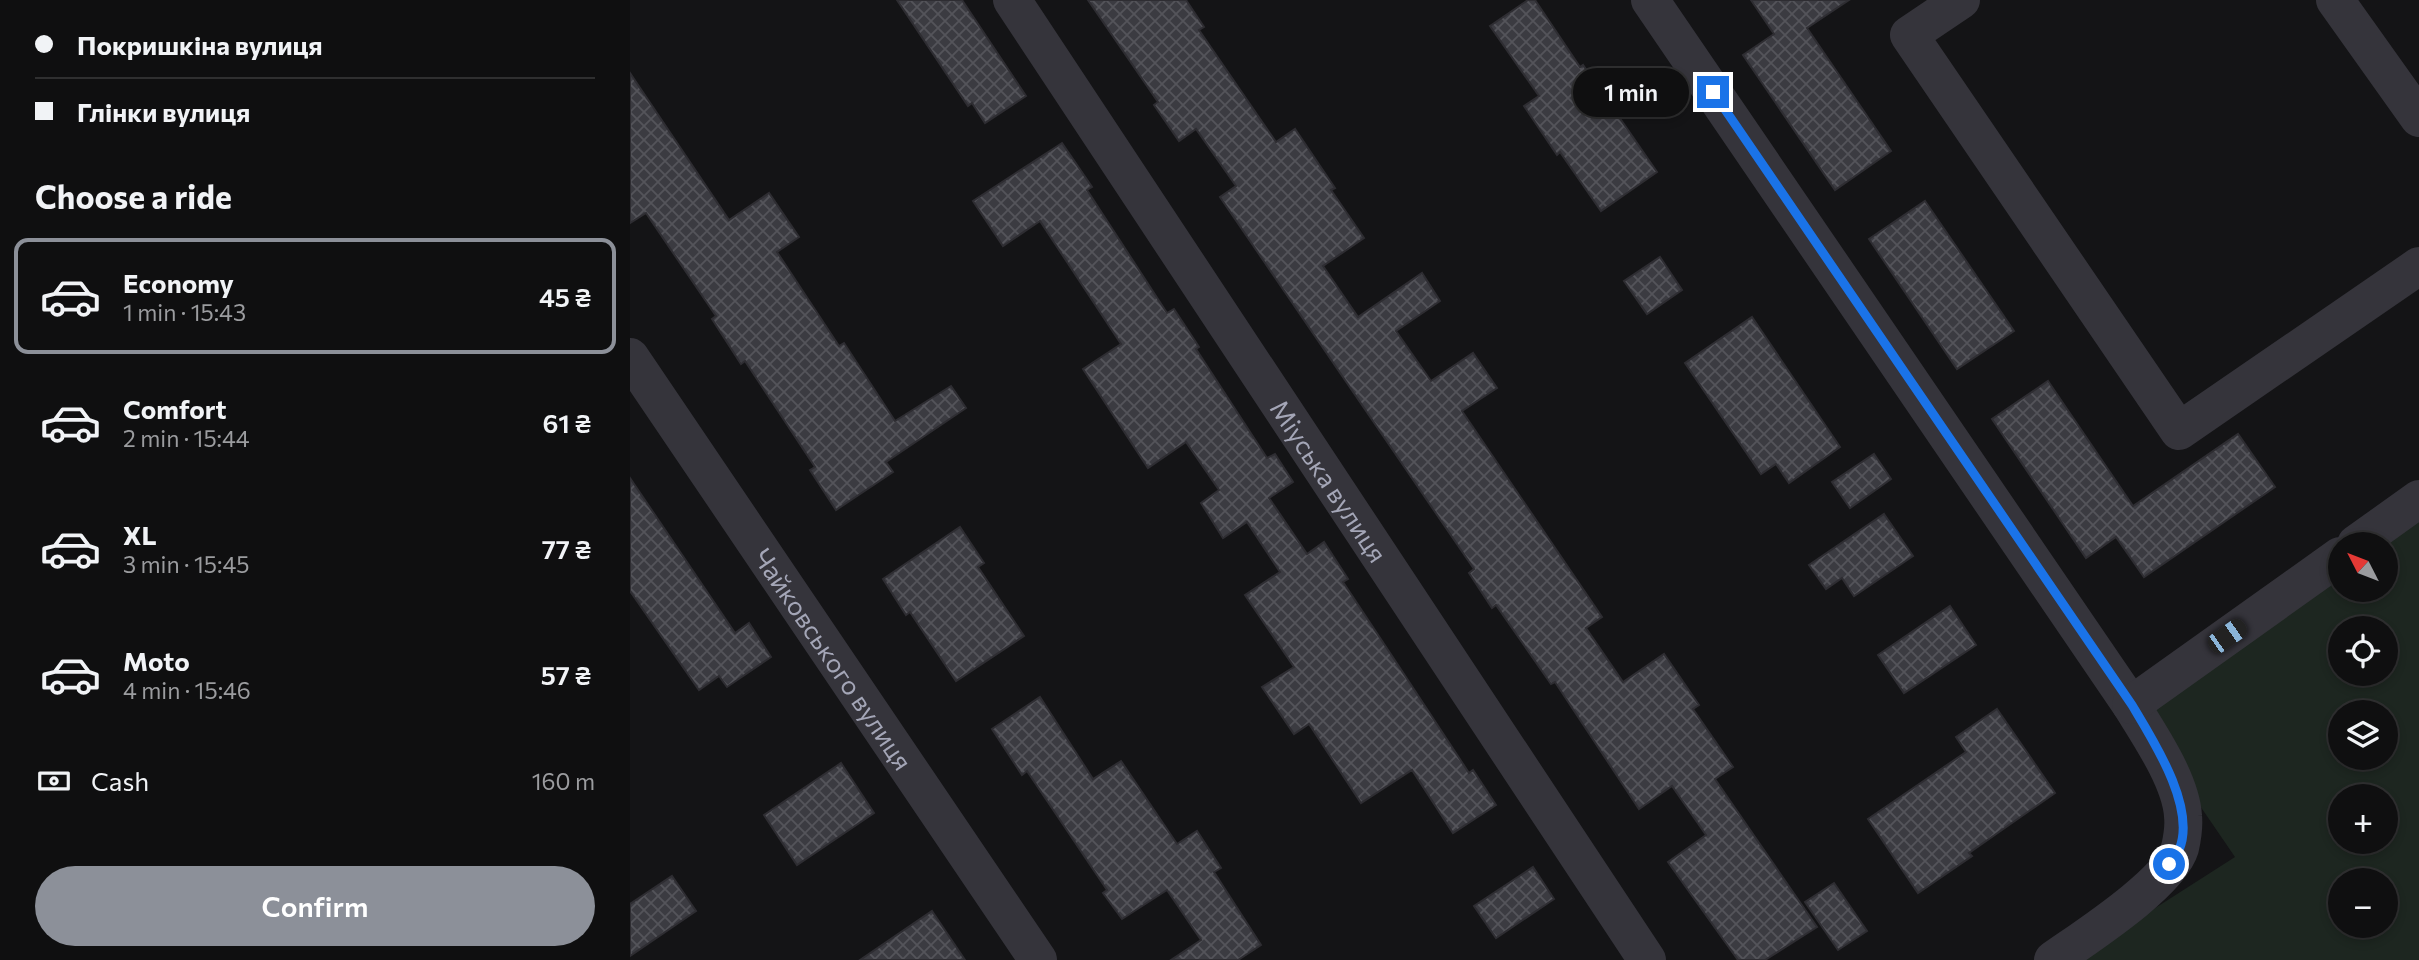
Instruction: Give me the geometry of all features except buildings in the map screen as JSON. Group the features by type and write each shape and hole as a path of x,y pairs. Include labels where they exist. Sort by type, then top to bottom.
{"street":[{"name":"Міуська вулиця","path":"1012,0 1647,960"},
{"path":"1650,0 2132,705 2158,748 2174,785 2183,816 2179,849 2159,878 2116,916 2053,960"},
{"path":"1961,0 1909,36 2179,431 2419,266"},
{"path":"2335,0 2413,96"},
{"name":"Чайковського вулиця","path":"630,357 1038,960"},
{"path":"2373,532 2419,499"},
{"path":"2132,705 2328,565"}],"shaded area":[{"path":"2419,499 2419,960 2074,960 2235,857 2131,705 2328,565 2328,602 2398,602 2398,532 2394,532"}],"route":[{"path":"1713,92 2132,705 2158,748 2174,785 2183,816 2179,849 2169,864"}]}
